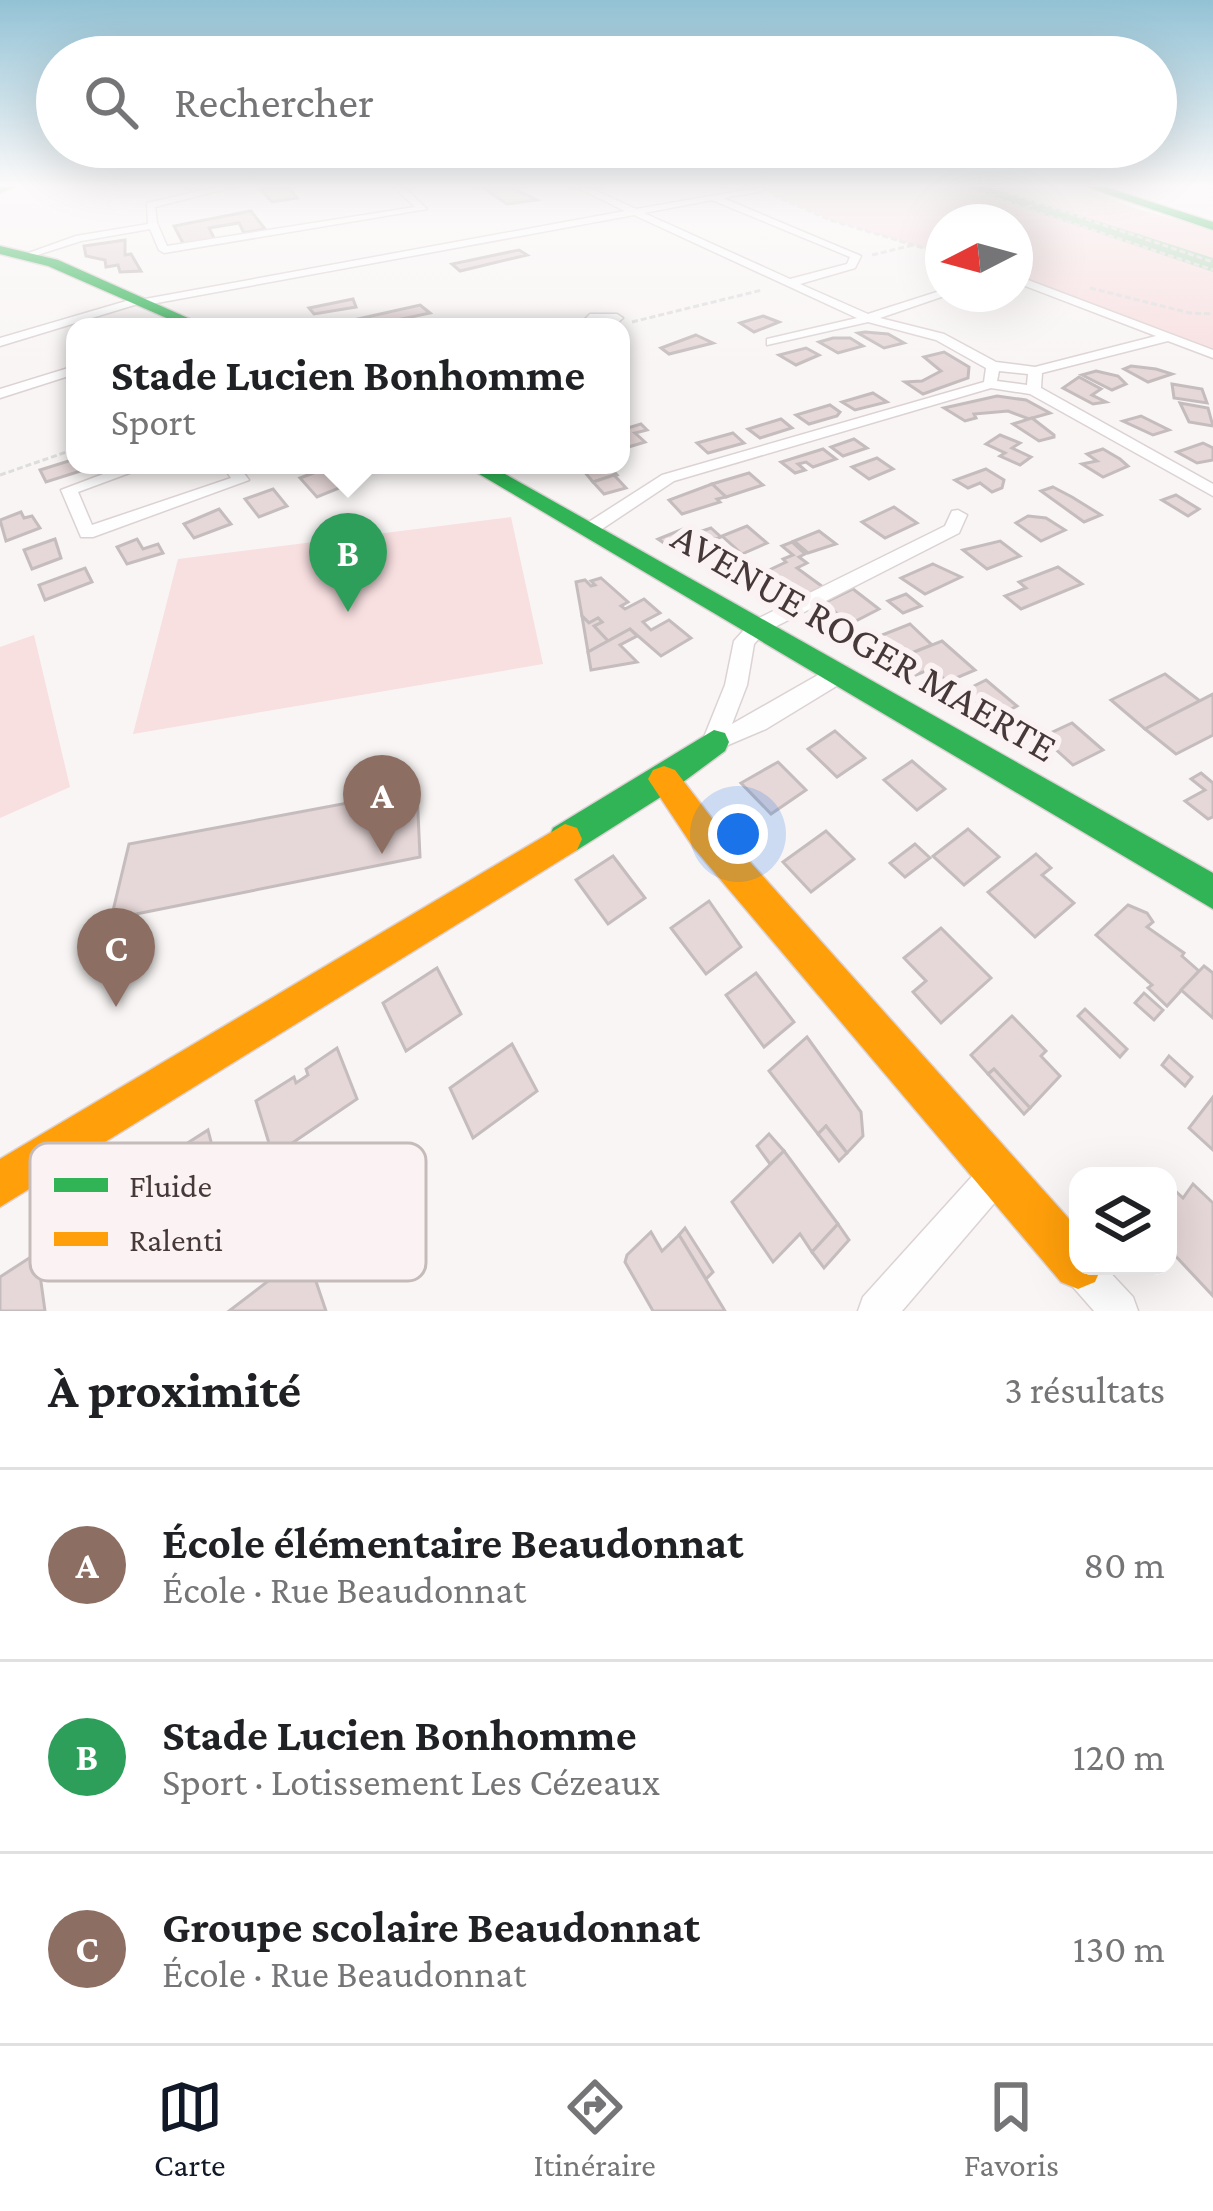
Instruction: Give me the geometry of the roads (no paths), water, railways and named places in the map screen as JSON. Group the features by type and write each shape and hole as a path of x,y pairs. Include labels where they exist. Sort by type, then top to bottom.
{"main road":[{"path":"12,253 180,318"},
{"name":"AVENUE ROGER MAERTE","path":"490,474 1213,892"},
{"path":"67,1143 664,779 714,742"},
{"path":"664,779 705,836 1069,1256"},
{"path":"0,1184 30,1166"}],"street":[{"path":"84,318 143,301 434,248"},
{"path":"720,248 866,318 940,337 993,366 1034,371 1169,337"},
{"path":"793,282 851,266 856,256 837,248"},
{"path":"1033,285 1213,354"},
{"path":"771,342 925,299"},
{"path":"0,342 66,323"},
{"path":"990,384 993,366"},
{"path":"1034,371 1034,390"},
{"path":"0,394 66,373"},
{"path":"590,529 668,478 990,384 1034,390 1213,491"},
{"path":"116,474 69,490 87,533 241,480 237,474"},
{"path":"714,742 731,699 744,641 758,627 952,529 958,515"},
{"path":"714,742 761,721 840,673"},
{"path":"731,699 761,721"},
{"path":"877,1311 997,1174"},
{"path":"1086,1275 1119,1311"}],"waterway":[{"path":"1161,248 1213,265"}],"place":[{"name":"Stade Lucien Bonhomme","path":"348,612"},
{"name":"École élémentaire Beaudonnat","path":"382,854"},
{"name":"Groupe scolaire Beaudonnat","path":"116,1007"}]}
